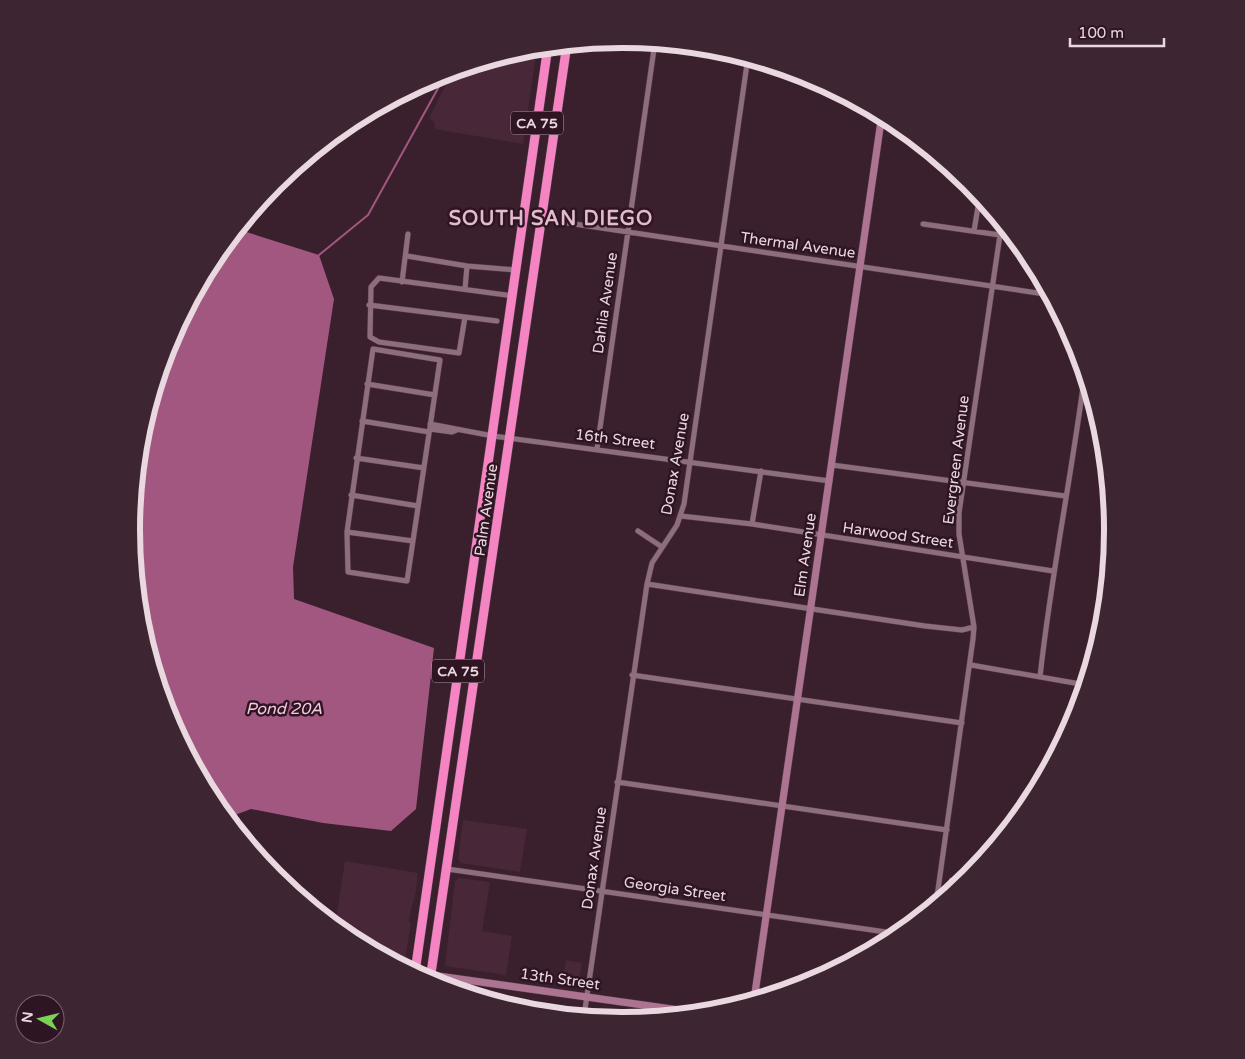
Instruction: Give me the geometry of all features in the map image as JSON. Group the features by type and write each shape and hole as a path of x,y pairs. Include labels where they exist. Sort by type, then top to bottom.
{"highway":[{"name":"Palm Avenue","path":"431,972 566,51"},
{"name":"Palm Avenue","path":"417,966 547,54"}],"street":[{"name":"Dahlia Avenue","path":"597,450 654,49"},
{"name":"Donax Avenue","path":"585,1009 632,675 647,584 652,563 681,516 746,64"},
{"name":"Elm Avenue","path":"755,993 812,609 881,123"},
{"path":"974,231 978,205"},
{"name":"Thermal Avenue","path":"541,219 1043,294"},
{"path":"924,224 1005,236"},
{"path":"402,282 407,256 408,234"},
{"name":"Evergreen Avenue","path":"937,894 971,665 974,627 959,534 964,483 1000,235"},
{"path":"407,256 467,266 516,270"},
{"path":"465,289 467,266"},
{"path":"465,317 459,353 379,342 370,337 369,305 371,287 378,278 513,296"},
{"path":"369,305 496,321"},
{"path":"373,349 440,360 435,395 407,580 348,572 347,532 351,495 373,349"},
{"path":"367,384 435,395"},
{"path":"1040,678 1053,571 1065,496 1072,467 1083,388"},
{"name":"16th Street","path":"362,421 430,429 457,430 830,481"},
{"path":"356,458 424,468"},
{"path":"832,465 1065,496"},
{"path":"752,524 761,471"},
{"path":"351,495 418,506"},
{"name":"Harwood Street","path":"681,516 752,524 822,537 1053,571"},
{"path":"347,532 413,542"},
{"path":"638,532 662,547"},
{"path":"647,584 925,626 962,630 974,627"},
{"path":"971,665 1079,684"},
{"path":"632,675 962,723"},
{"path":"617,782 782,808 947,830"},
{"name":"Georgia Street","path":"447,869 887,932"},
{"name":"13th Street","path":"454,981 587,996 670,1008"}],"shaded area":[{"path":"536,56 523,144 435,129 434,122 429,118 448,80 498,64"},
{"path":"463,820 527,829 520,872 461,863 458,859"},
{"path":"345,861 418,873 415,897 411,908 409,922 411,923 405,960 381,947 336,917"},
{"path":"459,878 490,882 482,931 512,936 506,975 445,966 455,881"},
{"path":"566,960 582,963 579,983 576,986 562,984"},
{"path":"527,1002 572,1008 560,1007"}],"water":[{"name":"Pond 20A","path":"244,231 319,255 334,299 293,567 294,599 434,648 416,809 391,831 323,823 251,809 235,815 205,770 177,714 157,654 150,624 145,592 140,530 145,467 150,435 166,375 190,316 205,288"}],"waterway":[{"path":"319,255 368,215 441,83"},
{"path":"950,882 950,879 953,879"}],"district":[{"name":"SOUTH SAN DIEGO","path":"551,218"}]}
